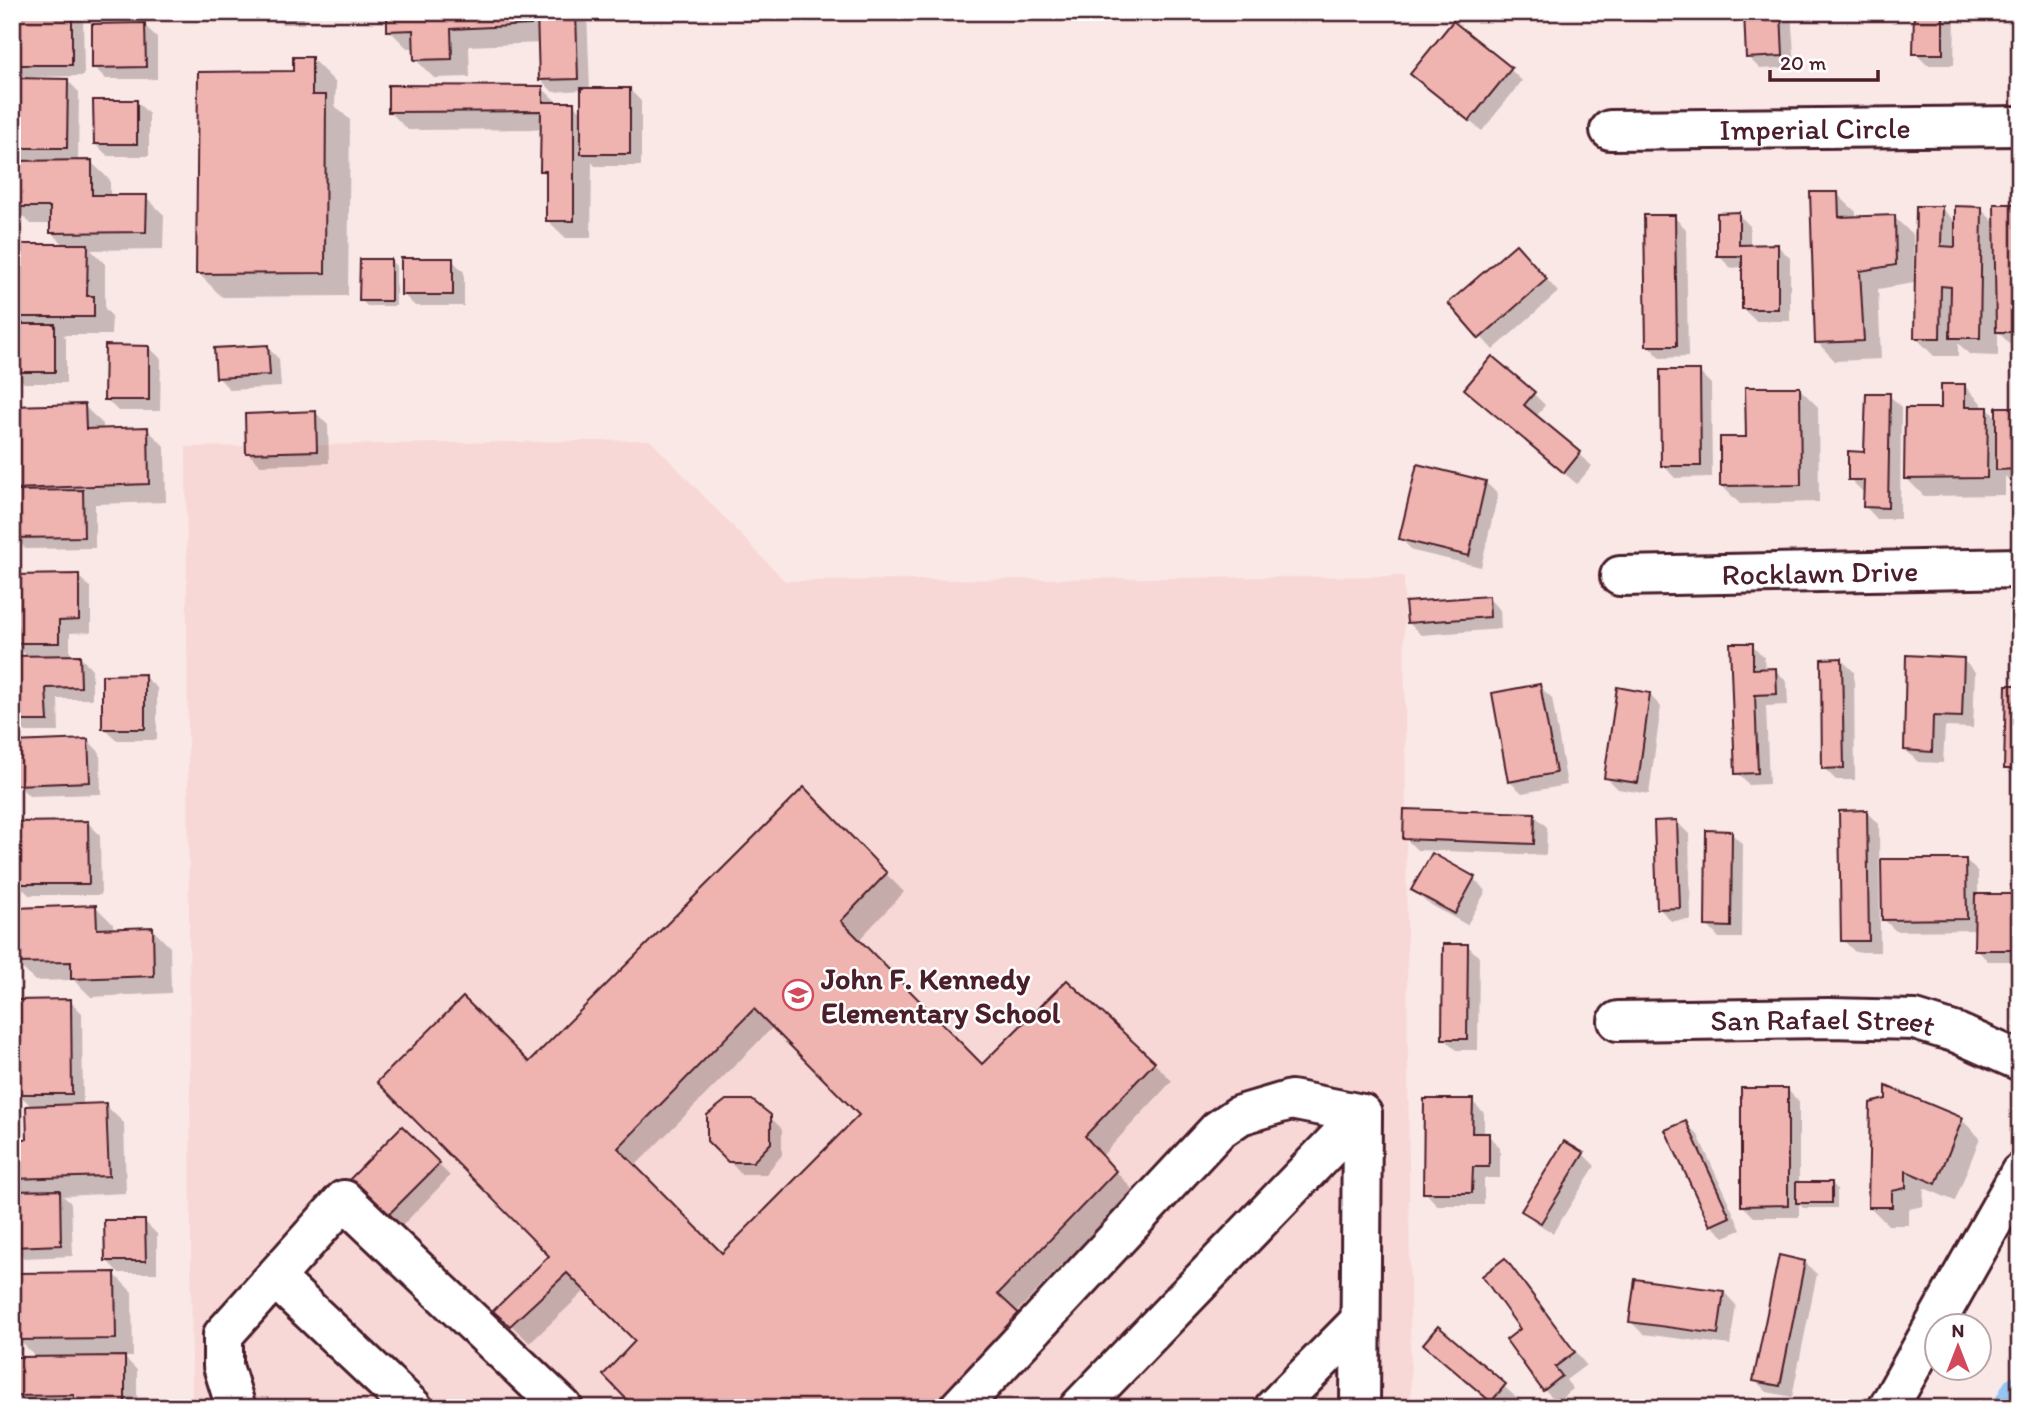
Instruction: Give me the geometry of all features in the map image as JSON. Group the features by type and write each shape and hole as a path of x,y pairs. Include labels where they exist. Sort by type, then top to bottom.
{"street":[{"name":"Imperial Circle","path":"1610,130 2020,126"},
{"name":"Rocklawn Drive","path":"1620,576 2020,568"},
{"name":"San Rafael Street","path":"1618,1021 1829,1018 1915,1020 1957,1033 2020,1061"},
{"path":"959,1408 1218,1130 1240,1115 1291,1100 1362,1114"},
{"path":"1360,1408 1362,1114"},
{"path":"1079,1408 1362,1114"},
{"path":"1888,1408 2020,1173"},
{"path":"236,1408 223,1366 223,1335 344,1200 563,1408"},
{"path":"275,1278 413,1408"},
{"path":"1274,1408 1360,1321"}],"shaded area":[{"name":"John F. Kennedy Elementary School","path":"650,440 785,581 1404,576 1411,1408 192,1408 186,447"}],"building":[{"path":"12,12 72,12 72,65 12,65"},
{"path":"387,12 531,12 531,25 451,29 452,59 414,60 413,30 387,31"},
{"path":"537,12 576,12 578,79 539,80"},
{"path":"1744,12 1781,12 1783,56 1746,58"},
{"path":"1914,12 1943,12 1943,54 1913,54"},
{"path":"1453,21 1512,68 1469,121 1410,74"},
{"path":"145,23 146,67 92,68 92,24"},
{"path":"293,57 312,57 312,95 326,95 325,273 196,274 198,72 293,71"},
{"path":"12,78 68,79 67,148 12,148"},
{"path":"388,85 543,86 543,102 574,102 574,221 546,221 546,171 540,171 541,111 388,112"},
{"path":"581,88 630,88 630,154 581,154"},
{"path":"93,100 137,100 137,144 94,144"},
{"path":"92,160 92,195 147,195 146,232 50,233 50,207 12,207 12,161"},
{"path":"1810,192 1838,192 1839,217 1895,215 1896,265 1860,271 1864,341 1815,343"},
{"path":"1994,204 2019,204 2020,332 1996,332"},
{"path":"1916,206 1942,206 1941,246 1955,247 1955,206 1982,207 1980,338 1950,338 1951,287 1941,286 1940,338 1914,338"},
{"path":"1739,212 1739,245 1778,244 1778,309 1742,309 1742,256 1717,256 1717,213"},
{"path":"1644,215 1675,215 1677,346 1646,346"},
{"path":"12,244 88,244 87,296 94,296 94,317 14,317"},
{"path":"1516,244 1547,279 1479,339 1448,303"},
{"path":"401,258 453,258 453,295 401,295"},
{"path":"360,259 391,259 391,301 359,301"},
{"path":"12,324 55,324 55,372 12,372"},
{"path":"105,345 149,346 149,400 104,400"},
{"path":"268,345 270,375 216,378 214,348"},
{"path":"1492,356 1535,392 1524,405 1581,452 1564,473 1464,389"},
{"path":"1660,370 1700,370 1701,466 1661,466"},
{"path":"1941,384 1965,384 1965,407 1988,407 1987,478 1904,479 1905,408 1941,408"},
{"path":"1745,387 1800,387 1801,485 1720,486 1720,437 1746,437"},
{"path":"1866,393 1890,393 1888,508 1863,507 1864,480 1848,480 1848,451 1864,452"},
{"path":"85,404 86,429 148,427 149,484 12,489 12,406"},
{"path":"1996,407 2020,407 2020,469 1996,470"},
{"path":"316,411 317,451 246,453 245,414"},
{"path":"1417,464 1486,481 1469,556 1399,539"},
{"path":"83,490 84,537 12,538 12,491"},
{"path":"79,574 79,620 59,621 59,643 12,643 12,575"},
{"path":"1489,596 1490,617 1407,623 1405,602"},
{"path":"1730,643 1753,643 1753,669 1776,668 1777,694 1755,695 1758,773 1735,774"},
{"path":"80,655 81,687 46,688 48,721 12,721 12,656"},
{"path":"1906,655 1964,658 1962,717 1933,716 1932,752 1904,750"},
{"path":"1842,658 1844,768 1822,769 1821,659"},
{"path":"145,674 145,729 102,729 102,675"},
{"path":"1540,684 1556,773 1508,782 1492,693"},
{"path":"2006,685 2020,685 2020,769 2004,769"},
{"path":"1617,687 1650,693 1638,783 1604,778"},
{"path":"88,739 90,782 15,785 13,742"},
{"path":"804,787 887,873 841,921 982,1064 1067,980 1155,1062 1085,1136 1116,1171 998,1294 1028,1322 944,1408 635,1408 603,1375 635,1341 567,1273 510,1326 493,1311 549,1256 377,1082 463,997 529,1062","holes":["754,1009 859,1115 722,1253 618,1148"]},
{"path":"1404,809 1535,813 1534,844 1403,839"},
{"path":"1867,810 1869,941 1841,941 1839,811"},
{"path":"1677,820 1680,908 1657,909 1654,821"},
{"path":"88,821 89,884 15,884 14,822"},
{"path":"2018,821 2020,950 1974,950 1975,894 2016,894"},
{"path":"1706,830 1732,831 1731,927 1705,926"},
{"path":"1432,853 1475,877 1455,914 1411,890"},
{"path":"1881,859 1966,859 1967,919 1882,920"},
{"path":"96,905 97,929 153,927 154,976 71,979 71,962 15,963 14,908"},
{"path":"1443,944 1468,944 1467,1039 1442,1039"},
{"path":"71,999 72,1094 17,1094 16,1000"},
{"path":"1886,1086 1963,1118 1936,1184 1906,1171 1906,1188 1892,1191 1892,1207 1868,1207 1870,1103 1886,1099"},
{"path":"1741,1088 1788,1088 1788,1205 1741,1206"},
{"path":"1424,1099 1473,1099 1472,1133 1489,1133 1489,1167 1473,1167 1472,1193 1423,1193"},
{"path":"726,1100 752,1100 771,1115 771,1143 753,1162 728,1162 707,1141 707,1115"},
{"path":"106,1103 109,1176 12,1179 12,1139 27,1139 26,1106"},
{"path":"1686,1121 1730,1217 1710,1226 1665,1130"},
{"path":"402,1126 440,1163 385,1218 348,1181"},
{"path":"1564,1141 1584,1153 1541,1223 1521,1211"},
{"path":"1796,1182 1832,1182 1832,1203 1796,1203"},
{"path":"60,1190 61,1245 12,1247 12,1191"},
{"path":"104,1220 145,1220 146,1261 105,1261"},
{"path":"1779,1255 1805,1261 1780,1386 1753,1381"},
{"path":"1505,1258 1575,1352 1555,1367 1562,1376 1543,1391 1506,1340 1520,1329 1482,1276"},
{"path":"115,1272 116,1339 17,1340 17,1273"},
{"path":"1635,1279 1724,1291 1718,1334 1629,1322"},
{"path":"1438,1326 1506,1384 1491,1402 1423,1344"},
{"path":"125,1356 125,1408 74,1408 74,1395 15,1396 16,1357"}],"waterway":[{"path":"2012,1408 2020,1393"}],"place":[{"name":"John F. Kennedy Elementary School","path":"798,995"}]}
